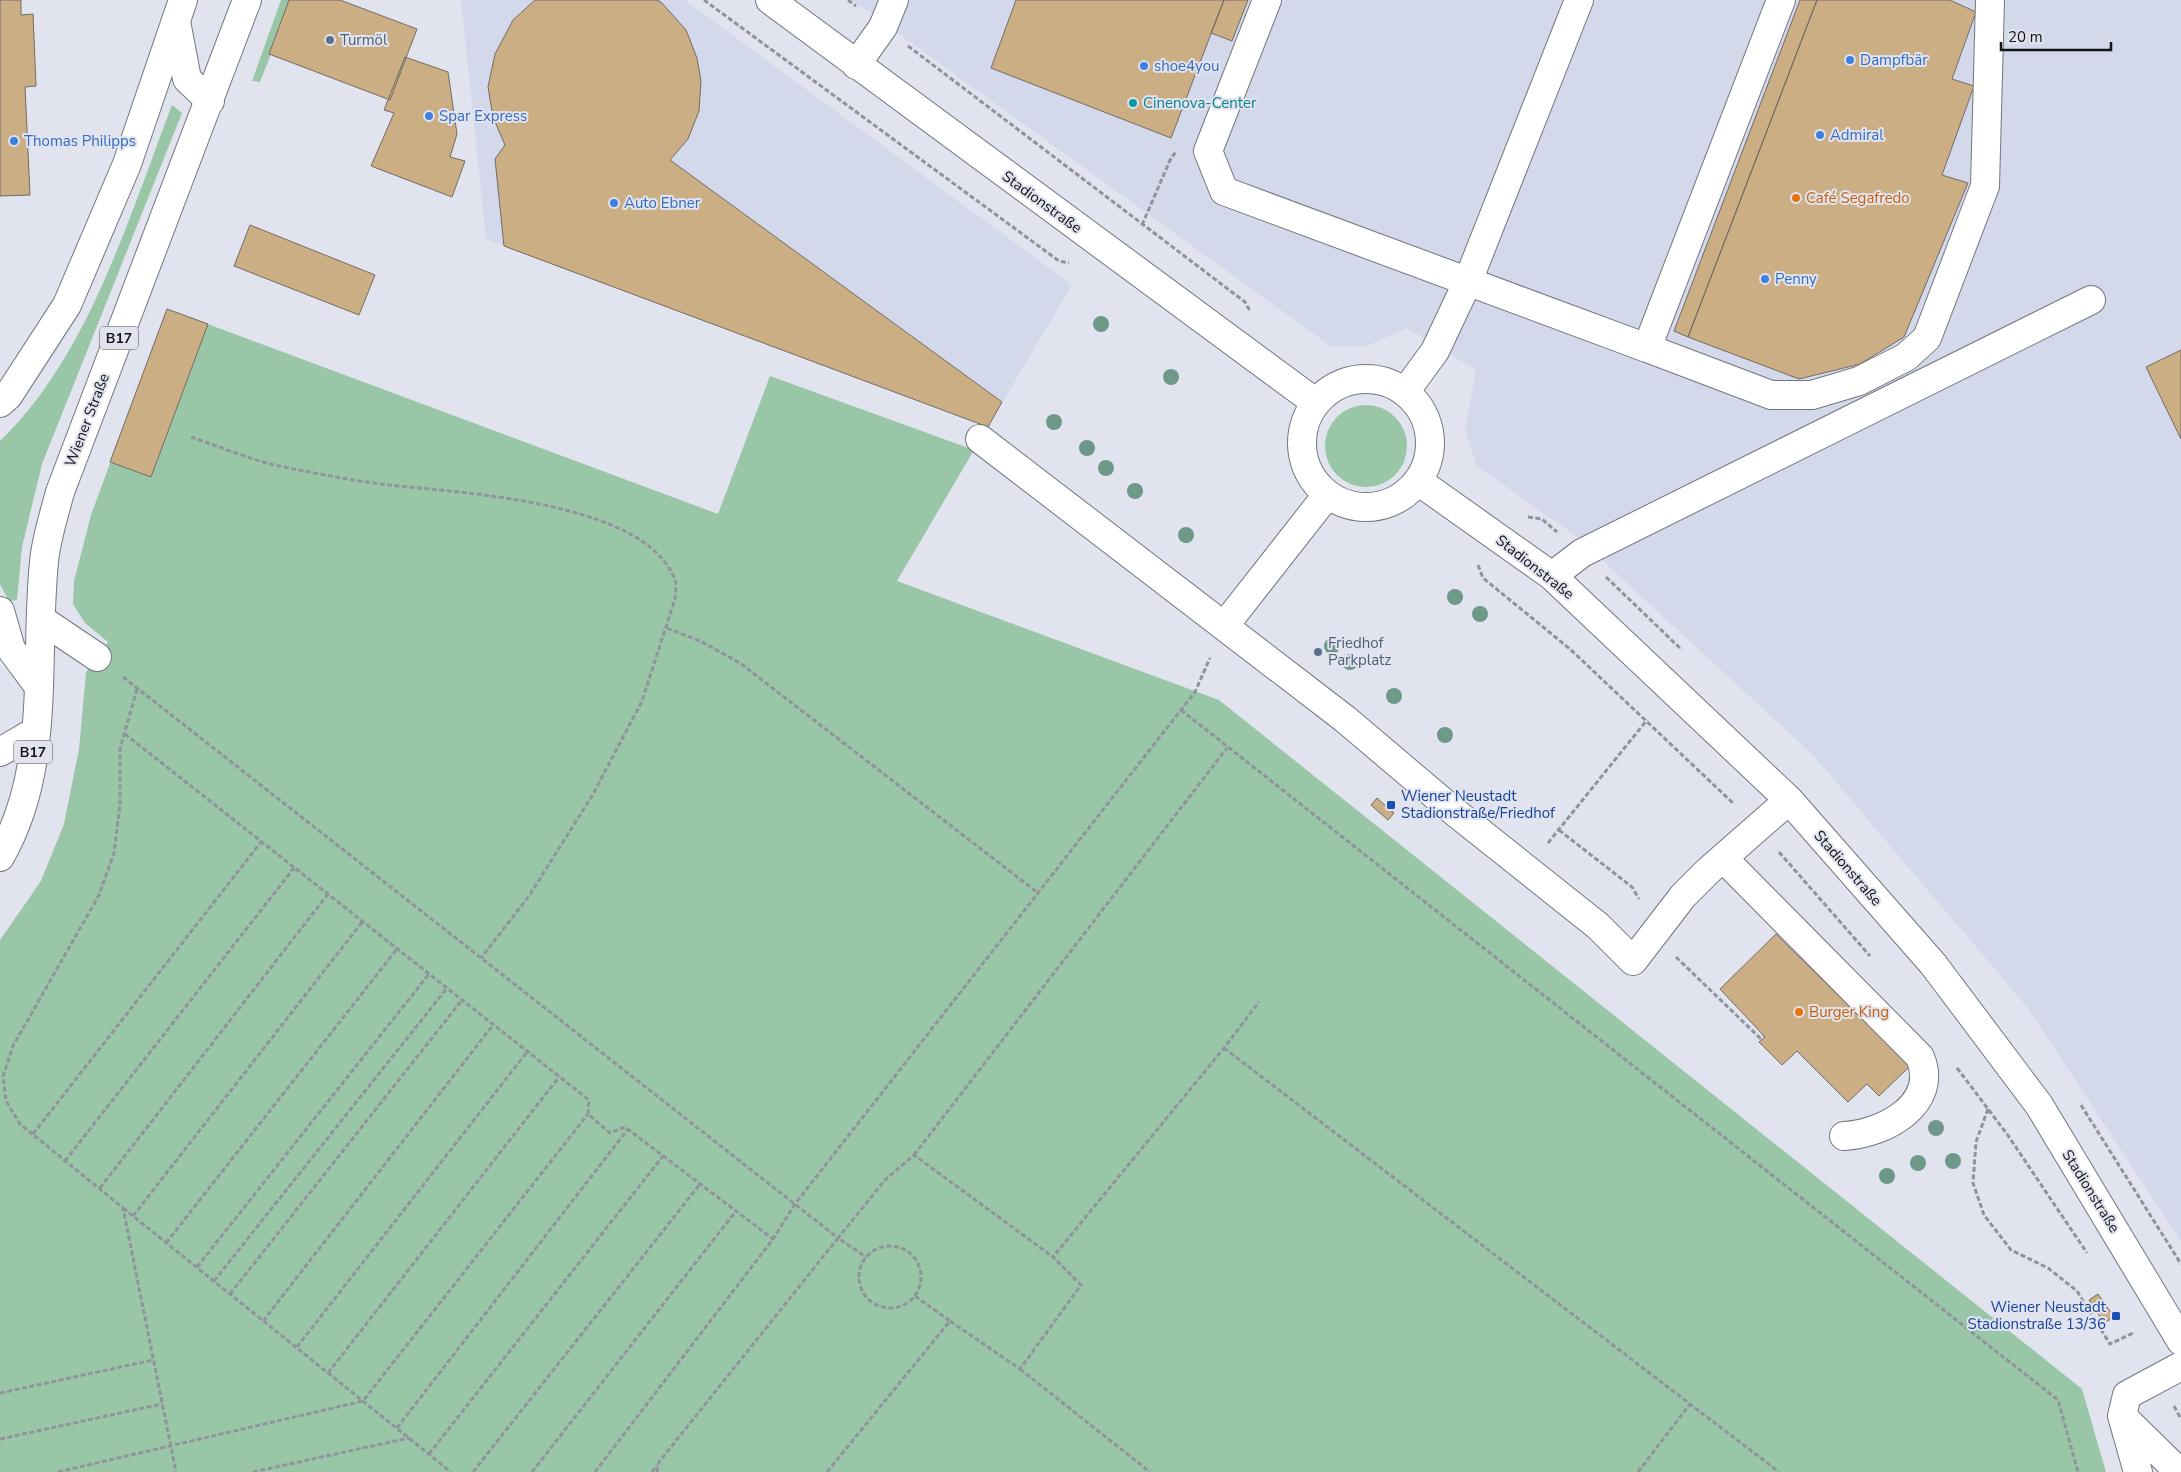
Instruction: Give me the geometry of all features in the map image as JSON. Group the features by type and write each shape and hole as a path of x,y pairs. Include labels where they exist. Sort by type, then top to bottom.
{"street":[{"name":"Wiener Straße","path":"0,857 18,816 30,772 40,687 44,561 60,492 247,0"},
{"name":"Stadionstraße","path":"770,0 1316,402"},
{"path":"856,65 883,27 894,0"},
{"path":"1266,0 1208,151 1224,192 1771,394 1812,395 1858,381 1906,357 1927,338 1985,186 1990,0"},
{"path":"1406,392 1435,351 1468,281 1579,0"},
{"path":"1647,348 1781,0"},
{"path":"179,11 187,79 210,101"},
{"path":"0,403 8,396 67,306 127,164 179,11"},
{"path":"1552,576 1582,553 2091,300"},
{"path":"1356,379 1385,382 1406,392 1423,413 1430,436 1428,462 1418,481 1401,497 1375,507 1345,504 1327,495 1310,475 1301,449 1303,425 1316,402 1332,388 1356,379"},
{"path":"980,439 1225,625 1345,719 1598,926 1634,961 1683,896 1708,871 1724,859 1789,800"},
{"name":"Stadionstraße","path":"1418,481 1552,576 1789,800 1933,964 2039,1105 2181,1341"},
{"path":"1225,625 1327,495"},
{"path":"0,611 12,649 40,687"},
{"path":"42,620 97,657"},
{"path":"0,752 36,731"},
{"path":"1724,859 1920,1057 1925,1070 1925,1084 1915,1105 1888,1124 1861,1135 1844,1136"},
{"path":"2138,1472 2122,1416 2127,1395 2181,1366"},
{"path":"2122,1416 2172,1466 2174,1472"}],"path":[{"path":"704,0 1059,261"},
{"path":"848,0 1245,302"},
{"path":"1142,225 1171,158 1179,150 1208,151"},
{"path":"191,436 282,466 387,485 512,498 578,513 627,532 650,545 665,561 676,582 675,599 642,701 592,796 529,896 481,958"},
{"path":"595,1472 773,1239 794,1204 1195,692 1225,625"},
{"path":"667,628 702,642 740,663 1038,893"},
{"path":"97,657 794,1204 866,1257"},
{"path":"137,689 120,749 120,805 114,852 99,895 22,1030 3,1076 6,1101 20,1124 451,1472"},
{"path":"1181,710 2058,1400 2078,1472"},
{"path":"1527,869 1647,720"},
{"path":"58,1472 363,1402 588,1114 588,1100 124,734"},
{"path":"652,1472 838,1238 886,1180 914,1155 1227,748"},
{"path":"33,1134 261,842"},
{"path":"65,1161 294,868"},
{"path":"100,1188 328,894"},
{"path":"133,1216 363,921"},
{"path":"166,1243 397,949"},
{"path":"196,1267 429,974"},
{"path":"214,1281 447,988"},
{"path":"230,1294 462,1000"},
{"path":"1053,1257 1224,1048 1259,1002"},
{"path":"263,1321 493,1025"},
{"path":"1224,1048 1780,1472"},
{"path":"296,1347 527,1052"},
{"path":"328,1373 559,1077"},
{"path":"2092,1261 1989,1108 1976,1142 1973,1183 1984,1215 2011,1250 2048,1268 2077,1290 2110,1344 2135,1332 2130,1324"},
{"path":"588,1114 610,1133 625,1126 773,1239"},
{"path":"397,1428 628,1129"},
{"path":"914,1155 1053,1257 1081,1285 1020,1369"},
{"path":"429,1454 664,1156"},
{"path":"473,1472 700,1184"},
{"path":"123,1208 176,1472"},
{"path":"532,1472 736,1211"},
{"path":"884,1246 900,1248 914,1256 919,1265 921,1276 920,1286 915,1296 898,1308 879,1306 871,1302 860,1286 861,1266 866,1257 874,1250 884,1246"},
{"path":"915,1296 1020,1369 1150,1472"},
{"path":"827,1472 950,1321"},
{"path":"0,1393 153,1360"},
{"path":"0,1439 162,1404"},
{"path":"1638,1472 1690,1404"},
{"path":"253,1472 409,1438"},
{"path":"656,1472 662,1459"}],"shaded area":[{"path":"461,0 685,0 1072,285 988,427 486,239"},
{"path":"852,0 2181,0 2181,1241 2027,1007 1812,754 1576,536 1477,466 1465,430 1476,370 1407,328 1367,346 1332,347"}],"green space":[{"path":"281,0 292,0 260,82 252,81"},
{"path":"172,105 182,113 42,464 22,547 17,600 9,601 0,584 0,441 31,407 58,369 82,327 103,284 122,238"},
{"path":"167,309 718,514 770,376 974,450 897,581 1219,700 2082,1389 2106,1472 0,1472 0,940 41,881 64,824 79,749 86,672 108,642 85,623 73,604 74,581 91,515"},
{"path":"1366,405 1382,409 1395,417 1403,430 1407,446 1403,462 1395,475 1382,483 1366,487 1350,483 1337,475 1329,462 1325,446 1329,430 1337,417 1350,409"}],"building":[{"name":"Thomas Philipps","path":"0,0 21,0 21,15 33,14 36,86 25,87 30,195 0,196"},
{"path":"289,0 340,0 417,29 390,100 269,54"},
{"name":"Auto Ebner","path":"535,0 656,0 661,2 686,30 697,58 701,81 699,111 688,139 670,160 1002,402 988,427 504,246 495,159 505,145 493,117 488,87 495,54 513,20"},
{"name":"Cinenova-Center","path":"1016,0 1224,0 1171,138 991,68"},
{"path":"1224,0 1248,0 1232,41 1211,33"},
{"path":"1800,0 1817,0 1688,337 1674,331"},
{"path":"1817,0 1950,0 1976,12 1952,79 1974,86 1942,175 1968,183 1904,337 1860,364 1799,379 1688,337"},
{"path":"405,57 448,72 457,134 450,157 465,161 452,197 371,166 394,113 384,110"},
{"path":"250,225 375,275 359,315 234,266"},
{"path":"167,309 208,324 151,477 110,462"},
{"path":"2181,350 2181,439 2146,367"},
{"path":"1377,798 1394,813 1388,820 1371,805"},
{"name":"Burger King","path":"1776,934 1910,1066 1879,1096 1867,1084 1848,1102 1797,1051 1782,1065 1759,1042 1765,1037 1720,989"},
{"path":"2098,1294 2114,1317 2104,1323 2089,1300"}],"place":[{"name":"Turmöl","path":"330,40"},
{"name":"Dampfbär","path":"1850,60"},
{"name":"shoe4you","path":"1144,66"},
{"name":"Cinenova-Center","path":"1133,103"},
{"name":"Spar Express","path":"429,116"},
{"name":"Admiral","path":"1820,135"},
{"name":"Thomas Philipps","path":"14,141"},
{"name":"Café Segafredo","path":"1796,198"},
{"name":"Auto Ebner","path":"614,203"},
{"name":"Penny","path":"1765,279"},
{"name":"Friedhof Parkplatz","path":"1318,652"},
{"name":"Wiener Neustadt Stadionstraße/Friedhof","path":"1391,805"},
{"name":"Burger King","path":"1799,1012"},
{"name":"Wiener Neustadt Stadionstraße 13/36","path":"2116,1316"}]}
